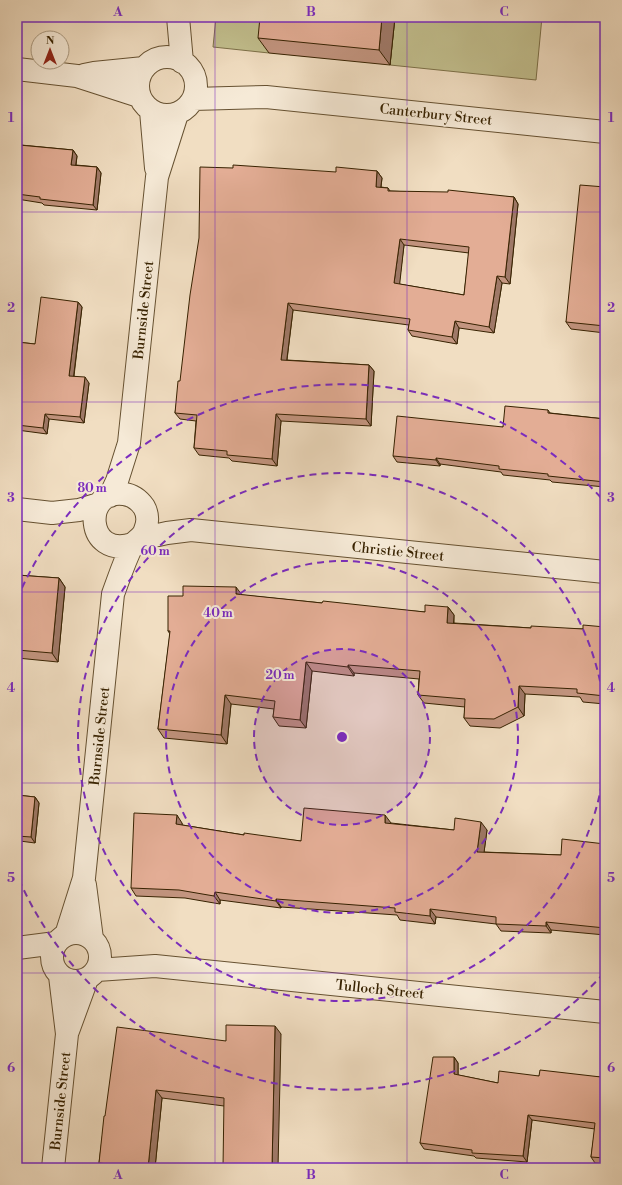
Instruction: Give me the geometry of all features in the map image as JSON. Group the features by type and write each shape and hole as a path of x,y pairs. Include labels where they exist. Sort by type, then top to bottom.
{"street":[{"path":"145,103 138,86 140,76 152,63 170,17"},
{"path":"17,69 77,76 145,103 159,114 177,114 189,105 190,80 178,17"},
{"path":"77,76 152,63 168,57 175,59 190,80"},
{"name":"Canterbury Street","path":"190,80 266,96 605,132"},
{"name":"Burnside Street","path":"145,103 157,177"},
{"name":"Burnside Street","path":"104,500 117,482 129,443 157,177 177,114"},
{"name":"Burnside Street","path":"129,443 132,475 141,504"},
{"path":"17,509 52,513 78,510 117,494 125,494 132,496 141,504 147,515 147,524 145,532 137,541 126,546 118,547 110,545 100,538 64,521 52,513"},
{"path":"100,538 95,528 94,520 95,512 104,500"},
{"name":"Christie Street","path":"141,504 164,520 191,530"},
{"name":"Christie Street","path":"137,541 167,533 191,530 605,572"},
{"name":"Burnside Street","path":"100,538 110,567 114,594"},
{"name":"Burnside Street","path":"53,1168 67,1034 94,959 84,878 114,594 121,568 137,541"},
{"name":"Burnside Street","path":"61,939 84,878"},
{"path":"17,948 61,939 73,933 80,933 86,935 94,959 73,982 66,980 56,970 17,954"},
{"path":"56,970 51,956 53,949 61,939"},
{"name":"Tulloch Street","path":"94,959 605,1012"},
{"name":"Burnside Street","path":"56,970 67,1034"}],"shaded area":[{"path":"216,17 272,17 269,53 213,47"},
{"path":"395,17 542,17 536,80 390,65"}],"building":[{"path":"260,17 382,17 379,50 258,38"},
{"path":"17,142 19,142 19,145 73,150 71,165 97,167 93,205 40,199 40,197 17,194"},
{"path":"233,165 336,172 336,167 377,171 376,187 388,188 388,191 448,192 448,190 514,197 505,277 497,276 489,327 455,321 452,337 408,330 410,319 288,303 281,360 369,365 366,419 276,414 272,459 227,455 227,451 194,448 197,415 175,413 178,381 180,381 190,295 199,238 200,167 233,168","holes":["400,239 469,247 464,295 394,283"]},
{"path":"580,185 605,187 605,326 566,322"},
{"path":"41,297 78,302 69,376 85,377 80,417 45,414 43,428 17,425 17,342 35,344"},
{"path":"505,406 548,410 548,413 605,419 605,482 548,476 548,474 499,469 499,466 436,458 436,460 393,456 397,416 503,427"},
{"path":"17,575 59,578 52,653 17,650"},
{"path":"183,586 236,587 236,594 322,603 323,601 425,612 425,605 448,607 447,623 531,628 531,626 583,629 583,625 605,627 605,696 577,693 577,689 519,686 518,707 494,719 464,718 465,699 418,695 420,671 348,665 348,667 306,662 300,720 273,717 275,701 225,695 221,735 158,729 170,631 168,631 168,596 183,596"},
{"path":"17,795 35,797 31,837 17,836"},
{"path":"304,808 385,815 385,823 454,830 455,818 481,822 477,852 561,855 562,839 605,844 602,872 605,872 605,928 546,922 546,926 496,924 496,917 430,909 430,916 395,912 395,908 276,899 276,901 215,892 214,896 179,890 131,888 134,813 177,815 176,824 244,835 244,833 301,841"},
{"path":"226,1025 275,1026 272,1168 223,1168 224,1098 156,1090 148,1168 118,1168 118,1165 99,1163 104,1116 117,1027 226,1041"},
{"path":"433,1057 454,1057 454,1074 498,1083 499,1071 539,1076 540,1070 601,1077 601,1074 605,1074 605,1158 591,1157 595,1123 528,1115 523,1156 472,1153 472,1150 420,1143"}]}
